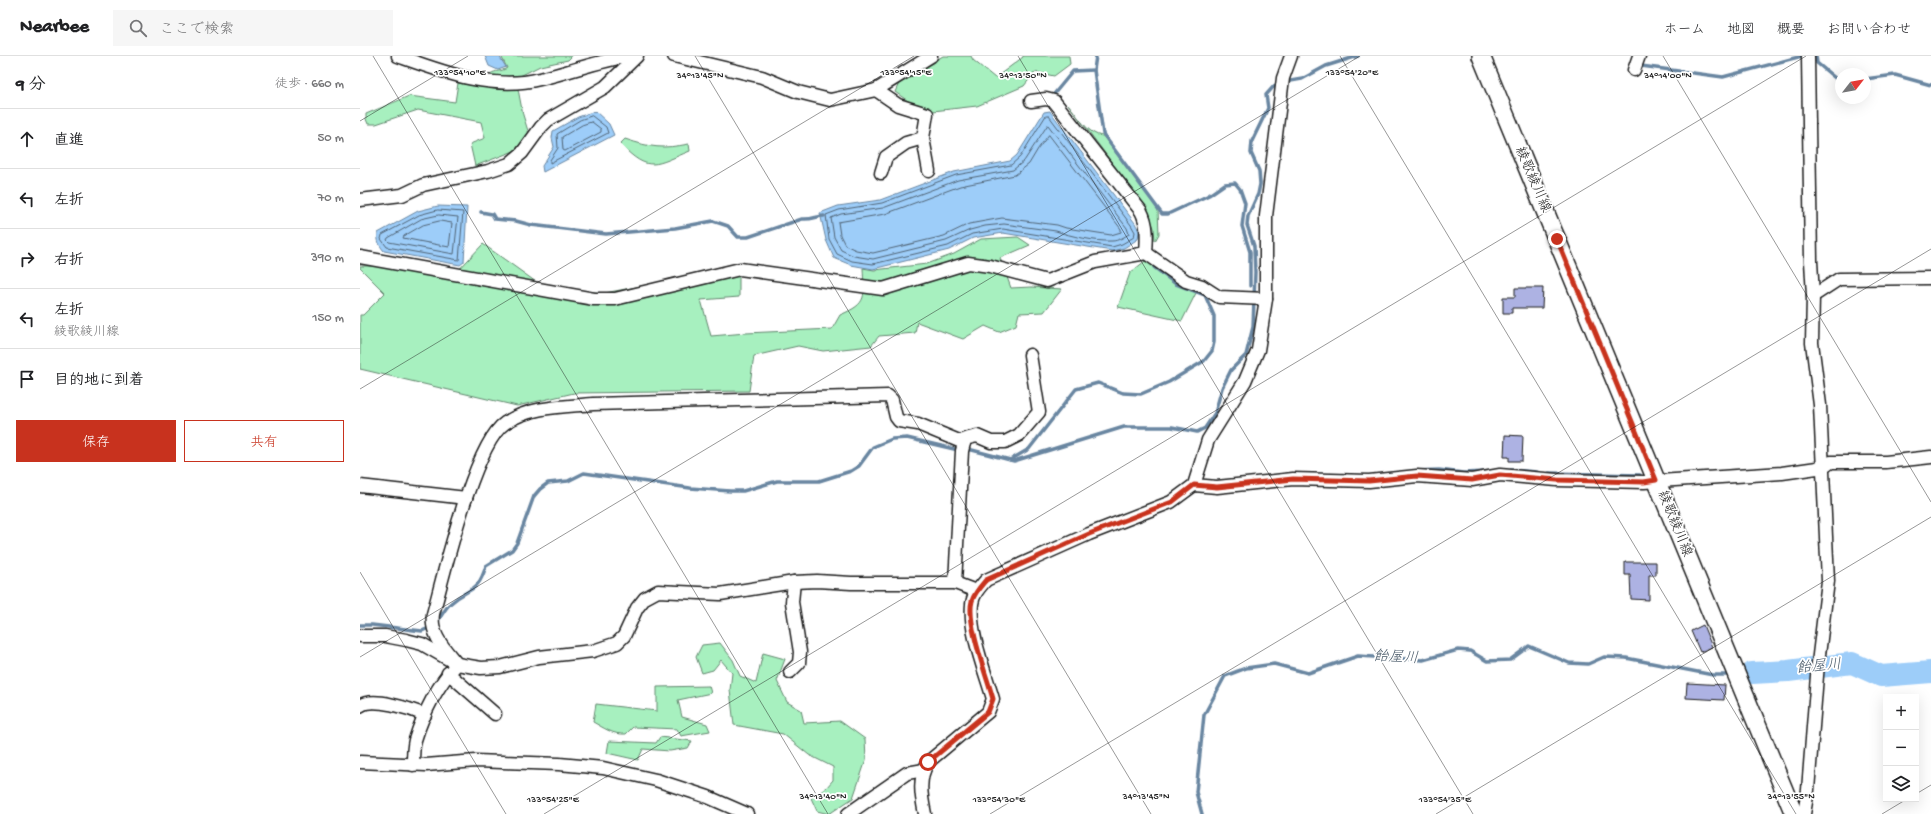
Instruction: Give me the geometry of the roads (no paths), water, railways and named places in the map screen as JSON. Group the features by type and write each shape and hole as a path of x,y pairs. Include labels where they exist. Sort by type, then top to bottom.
{"main road":[{"name":"綾歌綾川線","path":"1481,56 1794,814"}],"street":[{"path":"398,56 450,74 498,83 538,80 628,56"},
{"path":"360,200 402,195 423,185 488,171 509,164 522,153 548,120 605,87 637,56"},
{"path":"674,56 762,77 798,92 830,100 876,90 931,56"},
{"path":"925,814 920,783 928,762 988,712 992,705 993,699 974,634 972,602 976,591 986,580 1089,534 1172,502 1194,485 1208,440 1245,381 1258,350 1258,299 1266,216 1283,82 1291,56"},
{"path":"1804,814 1808,790 1818,680 1818,663 1828,581 1824,466 1820,405 1812,343 1813,296 1811,261 1808,56"},
{"path":"876,90 898,105 927,114 923,138 929,171"},
{"path":"1030,101 1046,99 1054,101 1141,212 1144,217 1147,237 1146,253"},
{"path":"881,173 886,157 906,144 923,138"},
{"path":"360,257 594,299 615,299 740,269 883,289 968,263 990,266 1047,281 1095,262 1146,253 1186,281 1202,286 1219,297 1258,299"},
{"path":"1813,296 1839,279 1931,278"},
{"path":"955,583 962,447 965,438 977,436 991,442 1005,442 1019,435 1039,412 1030,355"},
{"path":"457,664 440,643 432,627 433,614 466,498 478,463 487,445 504,424 531,411 593,404 888,396 892,400 896,417 899,421 918,424 962,447"},
{"path":"1194,485 1217,487 1293,479 1369,481 1417,476 1472,480 1500,475 1557,480 1644,482 1656,480 1719,478 1782,473 1824,466 1830,462 1886,462 1931,457"},
{"path":"360,486 466,498"},
{"path":"360,636 384,636 422,644 457,664 481,668 500,667 539,658 593,651 617,643 624,636 637,608 645,598 658,592 720,594 794,582 955,583 976,591"},
{"path":"790,672 799,662 800,652 792,602 794,582"},
{"path":"413,765 415,741 425,715 448,673 457,664"},
{"path":"448,673 495,714"},
{"path":"360,706 363,703 382,703 408,708 425,715"},
{"path":"360,762 413,765 476,761 559,764 603,768 656,780 708,797 747,814"},
{"path":"848,814 907,774 924,770"}],"water":[{"path":"485,56 499,56 506,67 498,70 489,66"},
{"path":"595,111 609,124 614,135 543,172 542,166 554,147 552,138 553,131 578,117"},
{"path":"1050,111 1135,223 1139,231 1138,239 1124,248 1112,251 1003,233 973,238 949,250 873,269 851,265 834,258 826,240 820,213 838,206 880,200 954,172 1010,161 1017,155 1044,112"},
{"path":"438,206 467,207 464,262 460,265 384,251 379,243 378,233 418,211"}],"waterway":[{"path":"1096,56 1094,70 1103,134 1162,214 1168,214 1209,195 1225,184 1235,183 1240,189 1245,203 1242,226 1250,252 1250,286"},
{"path":"1285,82 1302,79 1326,66 1358,56"},
{"path":"1638,64 1641,66 1723,77 1802,56"},
{"path":"1816,56 1817,63 1835,78"},
{"path":"1054,94 1073,71 1094,70"},
{"path":"1871,78 1895,75 1931,85"},
{"path":"436,623 451,603 476,586 483,575 486,566 512,550 517,543 534,496 540,489 548,483 568,481 584,473 690,488 743,491 777,481 819,481 851,471 859,466 873,447 892,439 907,438 954,449 972,450 1014,461 1124,427 1172,427 1197,432 1205,428 1215,413 1222,388 1231,370 1246,355 1253,327 1255,272 1254,246 1247,225 1248,216 1258,194 1260,184 1259,171 1251,153 1252,141 1268,108 1266,95 1279,83"},
{"path":"481,212 492,214 495,219 606,234 675,228 713,221 728,226 738,237 748,237 802,219 824,216"},
{"path":"1010,460 1029,449 1076,389 1098,383 1123,393 1141,394 1169,382 1204,361 1212,351 1214,342 1214,316 1205,295 1176,284 1154,267"},
{"path":"1413,471 1439,470 1463,473 1487,472"},
{"path":"1511,470 1537,472"},
{"path":"1549,473 1640,475"},
{"path":"360,625 422,631 431,627"},
{"name":"飴屋川","path":"1202,814 1196,792 1204,715 1225,676 1246,668 1274,664 1308,673 1358,656 1423,660 1458,650 1470,651 1487,661 1510,660 1529,646 1569,663 1588,664 1604,657 1626,658 1713,675 1726,675"},
{"name":"飴屋川","path":"1752,673 1788,671 1852,663 1881,676 1931,672"}]}
